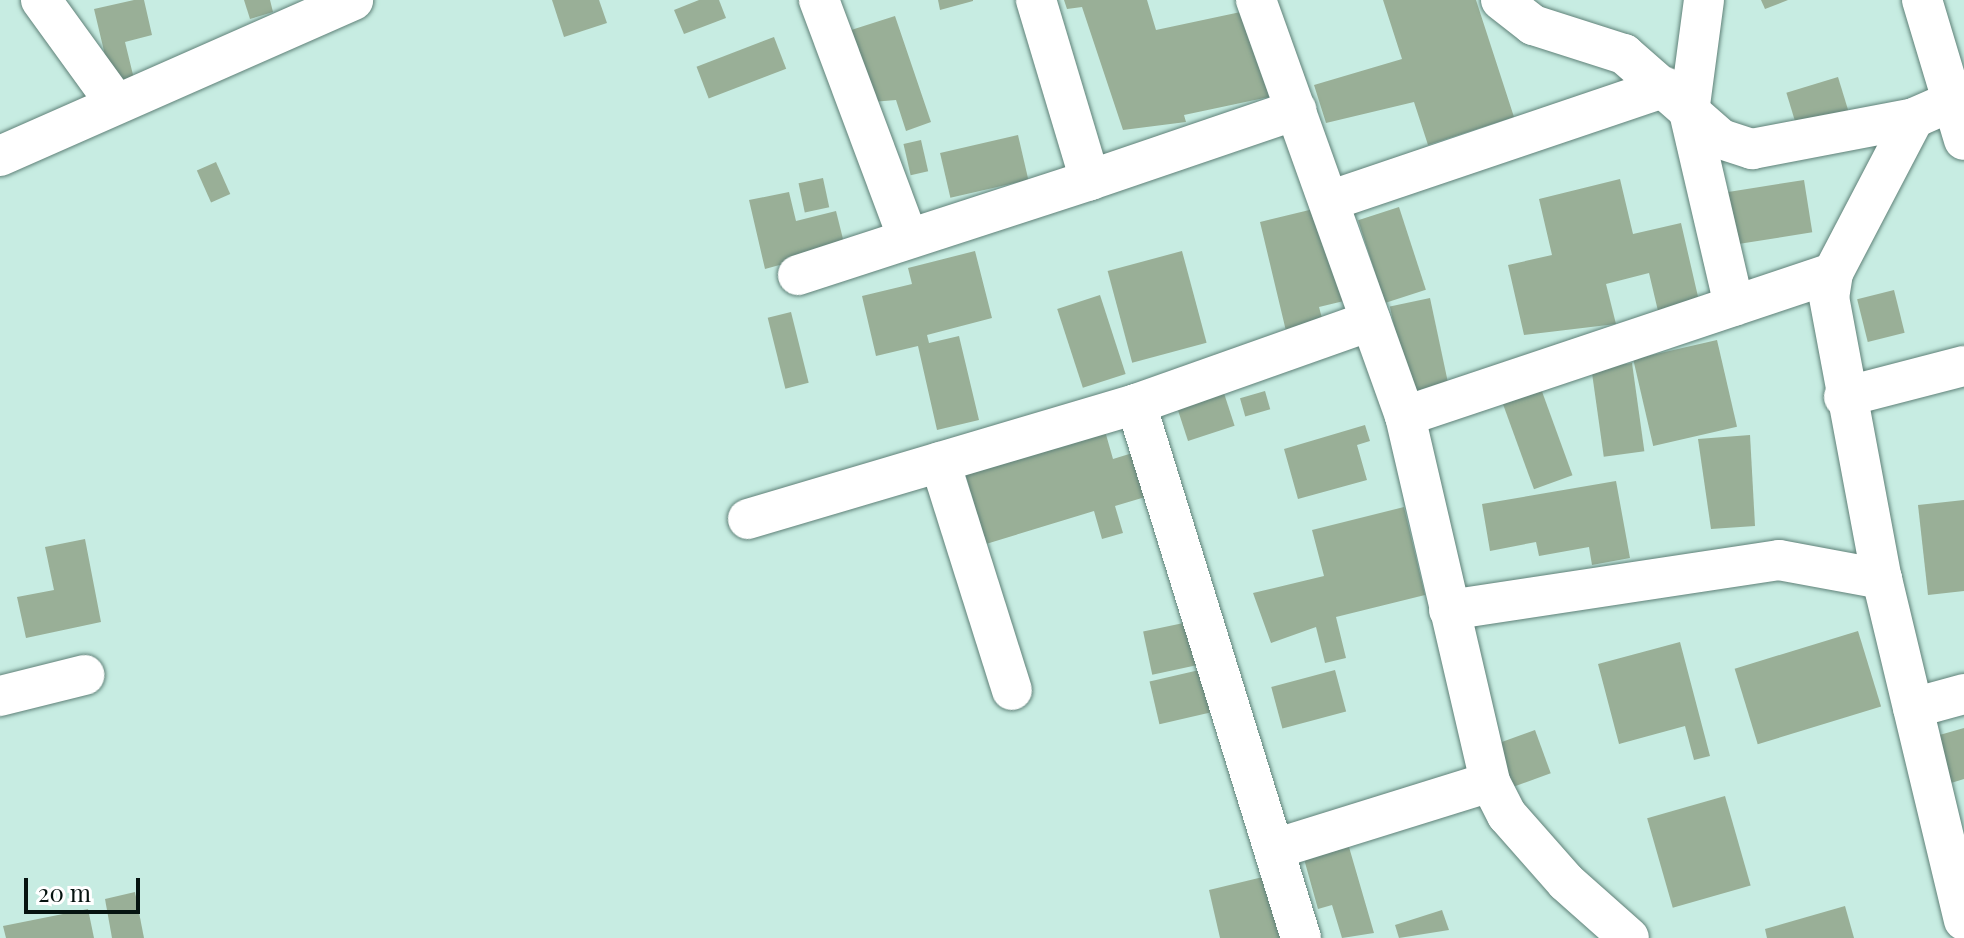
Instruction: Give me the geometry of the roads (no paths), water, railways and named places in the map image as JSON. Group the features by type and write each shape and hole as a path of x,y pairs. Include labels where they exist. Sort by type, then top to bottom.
{"street":[{"path":"41,0 114,101"},
{"path":"0,156 114,101 353,0"},
{"path":"819,0 908,238"},
{"path":"1036,0 1090,180"},
{"path":"1256,0 1405,416 1490,782 1507,815 1546,860 1629,938"},
{"path":"1501,0 1533,25 1624,54 1721,139 1752,149 1914,118 1960,97"},
{"path":"1704,0 1677,99 1734,306"},
{"path":"1922,0 1960,97 1964,140"},
{"path":"1329,201 1677,99"},
{"path":"798,275 1296,110"},
{"path":"1914,118 1833,273 1829,297 1844,397 1882,579 1964,920"},
{"path":"1405,416 1833,273"},
{"path":"748,519 1136,404 1371,321"},
{"path":"1844,397 1964,366"},
{"path":"1136,404 1301,938"},
{"path":"940,462 1012,690"},
{"path":"1449,610 1779,560 1882,579"},
{"path":"0,696 84,675"},
{"path":"1913,708 1964,694"},
{"path":"1275,849 1490,782"}]}
